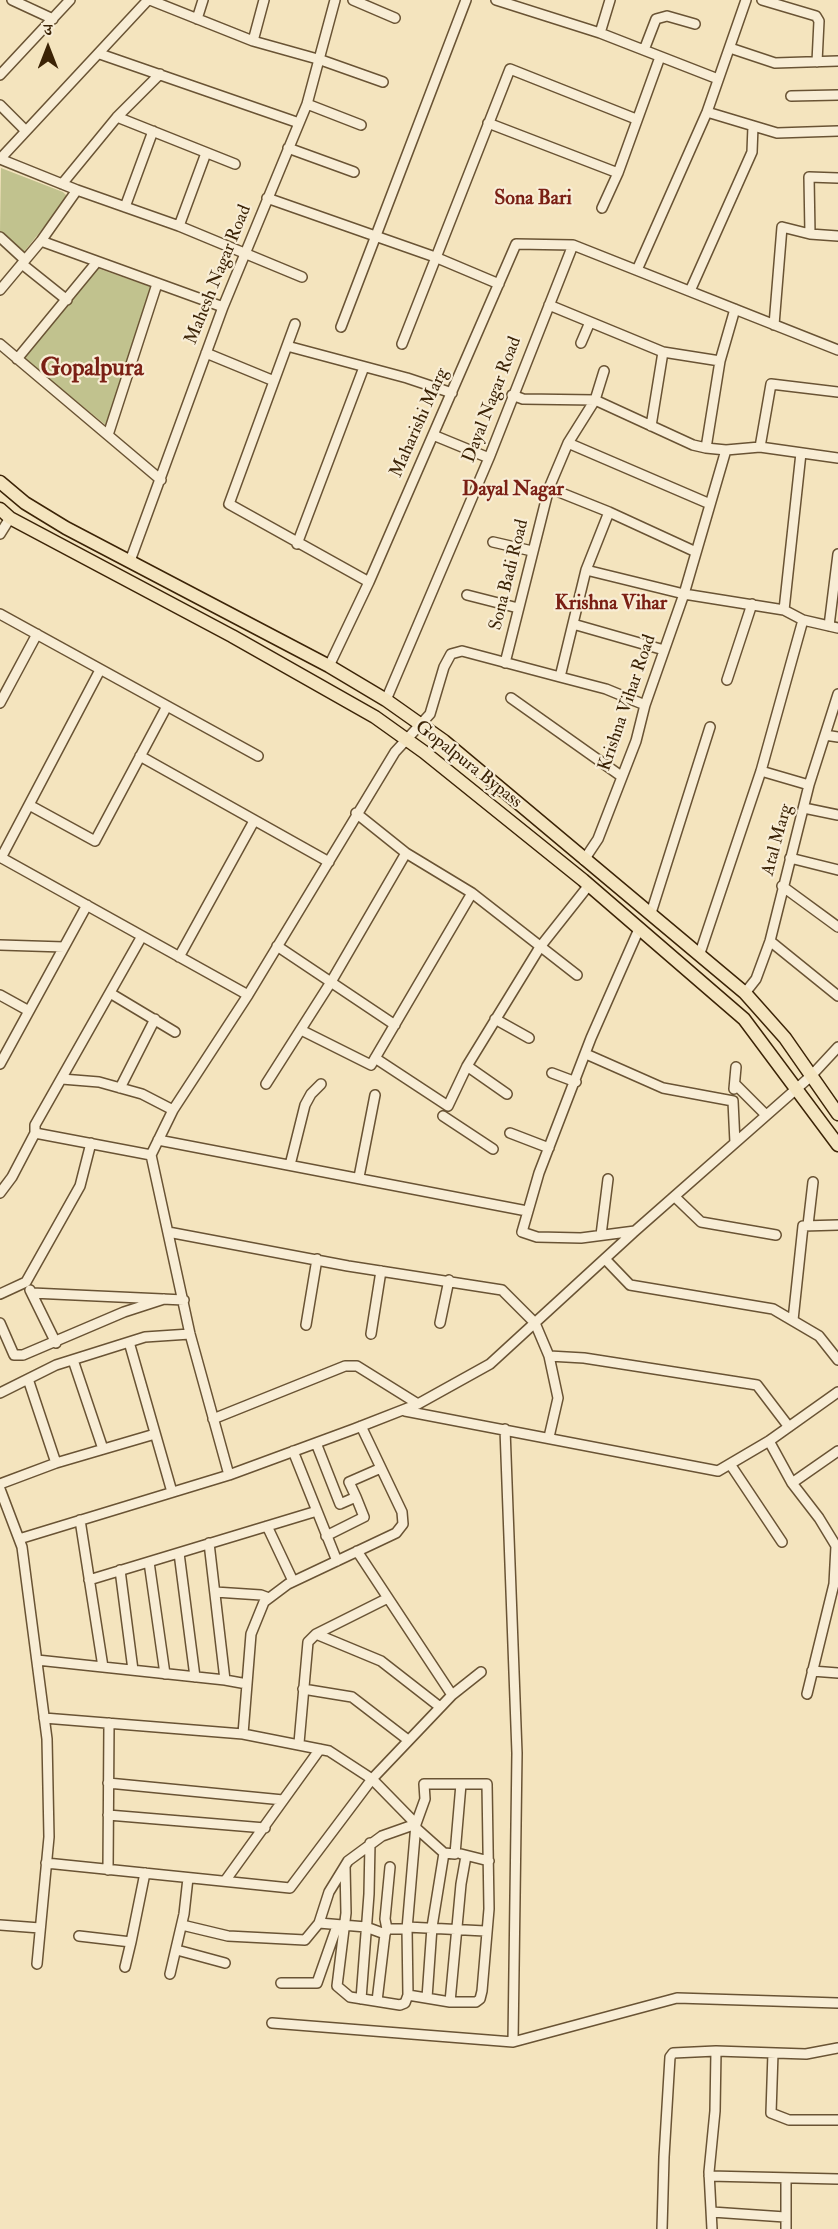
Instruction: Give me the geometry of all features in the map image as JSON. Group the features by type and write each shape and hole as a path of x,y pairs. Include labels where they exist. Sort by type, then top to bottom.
{"main road":[{"name":"Gopalpura Bypass","path":"0,482 25,503 66,528 329,666 386,700 444,741 745,993 786,1038 838,1114"},
{"name":"Gopalpura Bypass","path":"0,509 10,518 242,642 375,717 406,739 589,885 744,1019 838,1146"}],"street":[{"path":"12,0 53,19"},
{"path":"0,75 70,0"},
{"path":"302,277 179,226 77,190 0,159 149,0 253,41 321,60 383,82"},
{"path":"197,19 202,0"},
{"path":"253,41 264,0"},
{"name":"Mahesh Nagar Road","path":"130,561 223,307 307,104 336,0"},
{"path":"353,0 395,18"},
{"path":"341,327 466,0"},
{"path":"496,0 600,33 718,79"},
{"path":"600,33 610,0"},
{"path":"637,270 707,112 746,0"},
{"path":"762,0 816,16 819,21 817,62"},
{"path":"644,50 656,19 667,16 695,24"},
{"path":"730,48 775,63 838,61"},
{"path":"99,54 299,123"},
{"path":"602,208 618,173 660,57"},
{"path":"402,344 510,69 636,119"},
{"path":"62,184 117,117 160,74"},
{"path":"791,96 838,95"},
{"path":"307,104 362,125"},
{"path":"0,105 26,131"},
{"path":"707,112 777,133 838,131"},
{"path":"117,117 235,164"},
{"path":"488,123 618,173"},
{"path":"690,291 752,152 753,126"},
{"path":"125,207 153,131"},
{"path":"288,148 354,172"},
{"path":"179,226 206,153"},
{"path":"810,234 809,177 838,178"},
{"path":"0,290 41,242 77,190"},
{"path":"267,198 435,257 499,284"},
{"path":"774,325 782,227 810,234 838,236"},
{"path":"0,237 67,300"},
{"path":"41,242 223,307"},
{"name":"Maharishi Marg","path":"329,666 369,582 516,244 573,245"},
{"path":"573,245 838,350"},
{"name":"Dayal Nagar Road","path":"386,700 489,458 573,245"},
{"path":"17,359 96,263"},
{"path":"108,435 157,284"},
{"path":"549,305 663,352 720,361"},
{"path":"706,448 720,361 735,309"},
{"path":"582,343 590,322"},
{"path":"295,324 229,504 297,544 369,582"},
{"path":"0,344 160,480"},
{"path":"287,346 407,378 452,393"},
{"path":"651,426 663,352"},
{"path":"206,353 274,381"},
{"path":"297,544 364,367"},
{"name":"Sona Badi Road","path":"505,663 549,488 568,443 595,400 604,371"},
{"path":"760,447 771,384 838,392"},
{"path":"512,395 523,399 595,400 706,448 726,450 760,447 838,458"},
{"path":"433,435 489,458"},
{"path":"568,443 710,504"},
{"name":"Krishna Vihar Road","path":"584,860 598,839 636,741 645,705 684,594 726,450"},
{"path":"784,610 801,453"},
{"path":"549,488 609,512 696,552"},
{"path":"560,677 586,570 609,512"},
{"path":"0,534 10,518"},
{"path":"493,542 532,551"},
{"path":"586,570 684,594 784,610 803,620 833,627 838,554"},
{"path":"467,595 518,608"},
{"path":"727,680 752,604"},
{"path":"0,614 258,756"},
{"path":"700,953 761,771 803,620"},
{"path":"573,624 664,650"},
{"path":"0,703 37,634"},
{"path":"229,1475 190,1334 151,1155 173,1110 248,995 356,813 406,739 430,714 444,667 451,654 462,651 606,689 645,705"},
{"path":"99,670 31,806 0,858 248,995"},
{"name":"Atal Marg","path":"745,993 756,979 770,942 782,886 809,785 838,694"},
{"path":"511,698 621,776"},
{"path":"31,806 95,841 167,706"},
{"path":"651,913 710,727"},
{"path":"825,735 838,736"},
{"path":"140,756 329,862"},
{"path":"761,771 809,785"},
{"path":"804,808 838,815"},
{"path":"356,813 406,853 472,893 577,975"},
{"path":"179,957 254,821"},
{"path":"266,1084 331,982 406,853"},
{"path":"790,858 838,870"},
{"path":"494,1149 441,1119 467,1066 540,947 589,885"},
{"path":"782,886 838,927"},
{"path":"301,1030 371,1065 472,893"},
{"path":"0,1064 87,905"},
{"path":"635,1231 581,1238 537,1237 522,1232 526,1210 549,1148 639,929"},
{"path":"0,1193 35,1133 35,1125 142,936"},
{"path":"770,942 838,996"},
{"path":"0,945 64,947"},
{"path":"277,946 395,1025"},
{"path":"110,993 175,1032"},
{"path":"0,995 29,1011"},
{"path":"120,1088 155,1019"},
{"path":"495,1019 529,1038"},
{"path":"19,1539 229,1475 316,1443 418,1404 490,1364 635,1231 811,1076 838,1047"},
{"path":"586,1054 663,1088 733,1101"},
{"path":"375,1058 448,1106"},
{"path":"467,1066 507,1094"},
{"path":"735,1143 733,1101 736,1067"},
{"path":"552,1073 576,1082"},
{"path":"62,1079 99,1082 142,1094 173,1110"},
{"path":"290,1165 304,1105 321,1084"},
{"path":"735,1084 766,1115"},
{"path":"359,1178 375,1095"},
{"path":"35,1133 151,1155"},
{"path":"510,1133 549,1148"},
{"path":"158,1140 526,1210"},
{"path":"0,1294 26,1282 80,1186 91,1143"},
{"path":"601,1235 608,1179"},
{"path":"808,1225 813,1182"},
{"path":"675,1197 701,1222 776,1235"},
{"path":"793,1320 803,1226 838,1225"},
{"path":"168,1232 502,1290 535,1323 549,1356 558,1398 549,1437"},
{"path":"306,1324 317,1259"},
{"path":"606,1260 630,1285 773,1309 819,1336 838,1360"},
{"path":"370,1334 381,1270"},
{"path":"440,1323 449,1280"},
{"path":"26,1282 56,1343"},
{"path":"32,1293 164,1299 185,1304"},
{"path":"0,1323 14,1355 23,1355 56,1343 124,1312 164,1299"},
{"path":"0,1393 73,1360 145,1337 190,1334"},
{"path":"129,1342 172,1492"},
{"path":"549,1356 584,1358 757,1385 789,1427"},
{"path":"73,1360 104,1449"},
{"path":"213,1419 345,1366 357,1366 418,1404"},
{"path":"28,1379 56,1463"},
{"path":"402,1410 718,1471 769,1441 838,1392"},
{"path":"243,1734 251,1634 257,1613 269,1598 293,1581 396,1533 403,1524 402,1512 361,1426"},
{"path":"505,1429 517,1754 513,2042"},
{"path":"0,1484 56,1463 155,1434"},
{"path":"769,1441 792,1483 819,1518 836,1546 836,1584 807,1694"},
{"path":"316,1443 340,1504 356,1497"},
{"path":"293,1451 337,1561"},
{"path":"792,1483 838,1451"},
{"path":"730,1464 782,1542"},
{"path":"327,1536 364,1517 350,1482 381,1468"},
{"path":"0,1489 19,1539 44,1718 49,1835 37,1964"},
{"path":"89,1580 317,1511"},
{"path":"80,1520 103,1667"},
{"path":"267,1526 293,1581"},
{"path":"209,1544 225,1680"},
{"path":"357,1551 452,1695"},
{"path":"179,1552 195,1677"},
{"path":"149,1562 165,1674"},
{"path":"120,1570 133,1670"},
{"path":"215,1592 261,1595 269,1598"},
{"path":"299,1743 308,1642 316,1634 388,1598"},
{"path":"316,1634 381,1661 440,1707"},
{"path":"37,1660 247,1684"},
{"path":"812,1671 838,1673"},
{"path":"46,1863 290,1888 372,1779 452,1695 481,1672"},
{"path":"303,1689 352,1697 408,1740"},
{"path":"44,1718 243,1734 299,1743 329,1751 372,1779 444,1853 456,1852 489,1861"},
{"path":"108,1870 109,1723"},
{"path":"225,1881 320,1749"},
{"path":"108,1784 283,1800"},
{"path":"345,1866 347,1899 341,1927 336,1983 350,1997 403,2006 408,1995 407,1928 416,1826 425,1799 424,1784 487,1784 489,1861 480,1999 450,2002 408,1995"},
{"path":"456,1852 461,1784"},
{"path":"108,1815 265,1828"},
{"path":"182,1925 228,1936 273,1936 301,1940 309,1938 319,1923 329,1892 345,1866 370,1843 405,1826 416,1826"},
{"path":"361,1999 370,1843"},
{"path":"426,1998 432,1927 444,1853"},
{"path":"450,2002 466,1856"},
{"path":"377,2001 386,1932 390,1867"},
{"path":"125,1967 145,1873"},
{"path":"170,1974 182,1925 188,1878"},
{"path":"319,1923 386,1932 432,1927 485,1931"},
{"path":"0,1925 40,1928"},
{"path":"281,1983 317,1983 341,1927"},
{"path":"79,1936 131,1942"},
{"path":"177,1950 225,1964"},
{"path":"272,2023 513,2042 677,1998 838,2003"},
{"path":"662,2229 670,2057 678,2051 806,2054 838,2048"},
{"path":"712,2229 709,2176 715,2111 716,2051"},
{"path":"773,2053 771,2113 789,2120 838,2120"},
{"path":"709,2176 786,2180 838,2179"},
{"path":"786,2180 786,2229"},
{"path":"712,2212 786,2217"}],"green space":[{"path":"1,168 63,192 68,197 23,253 0,231"},
{"path":"97,268 154,288 107,426 23,358"}],"district":[{"name":"Sona Bari","path":"533,200"},
{"name":"Gopalpura","path":"92,370"},
{"name":"Dayal Nagar","path":"513,491"},
{"name":"Krishna Vihar","path":"611,605"}]}
